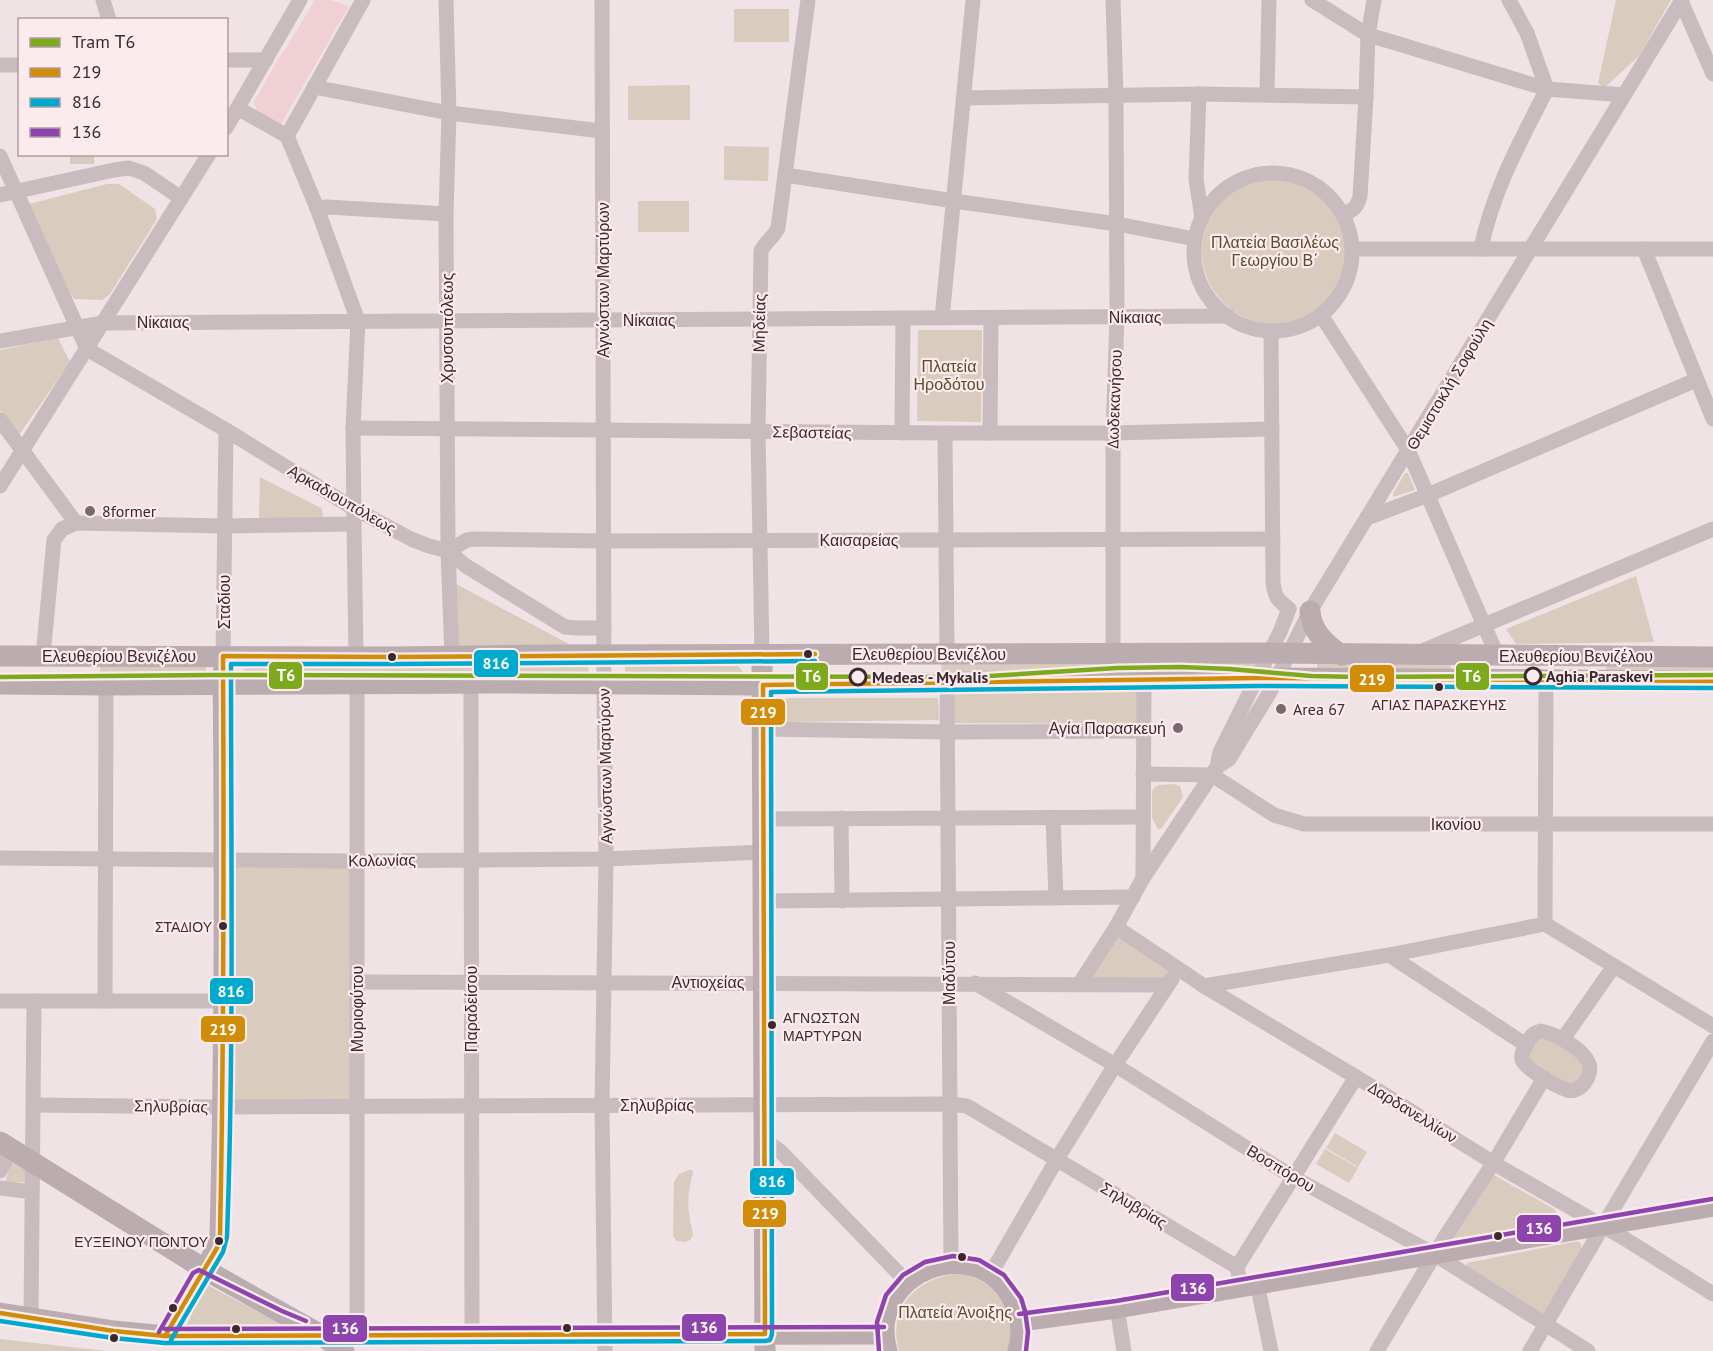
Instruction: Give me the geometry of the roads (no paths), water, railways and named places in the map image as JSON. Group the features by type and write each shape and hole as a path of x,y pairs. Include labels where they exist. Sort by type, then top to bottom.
{"street":[{"path":"103,0 108,18"},
{"path":"228,125 300,0"},
{"path":"286,136 363,0"},
{"name":"Χρυσουπόλεως","path":"446,0 448,550 452,657"},
{"name":"Αγνώστων Μαρτύρων","path":"602,0 606,859 602,1105 605,1343"},
{"name":"Μηδείας","path":"762,655 758,431 761,251 764,243 774,237 778,228 808,0"},
{"path":"942,318 973,0"},
{"name":"Δωδεκανήσου","path":"1113,0 1117,224 1113,433 1113,653"},
{"path":"1267,94 1269,0"},
{"path":"1312,0 1368,35 1547,88 1624,95"},
{"path":"1343,215 1358,206 1360,196 1368,35 1374,0"},
{"path":"1481,249 1485,229 1508,166 1547,88 1527,33 1509,0"},
{"path":"1682,1 1713,74"},
{"name":"Θεμιστοκλή Σοφούλη","path":"1080,983 1116,927 1143,878 1215,771 1229,759 1300,610 1367,518 1682,1"},
{"path":"228,60 266,60"},
{"path":"0,65 18,65"},
{"path":"314,87 448,113 602,130"},
{"path":"964,98 1199,94 1366,97"},
{"path":"1199,94 1196,179 1202,218"},
{"path":"238,108 286,136 317,208 358,321 353,428 356,656"},
{"path":"0,156 87,349"},
{"path":"0,486 208,156"},
{"path":"0,195 129,168 144,173 181,198"},
{"path":"1269,173 1299,177 1324,192 1335,202 1343,215 1352,249 1350,268 1344,286 1330,307 1302,326 1271,331 1239,323 1210,299 1198,277 1195,260 1196,239 1202,218 1217,197 1240,180 1269,173"},
{"path":"785,175 1117,224 1196,239"},
{"path":"317,208 446,214"},
{"path":"1352,249 1713,249"},
{"path":"1644,249 1713,419"},
{"path":"1321,315 1408,450 1497,655"},
{"name":"Νίκαιας","path":"0,341 103,323 1228,316"},
{"path":"902,433 903,318"},
{"path":"990,433 991,318"},
{"path":"1271,331 1274,592 1278,601 1300,610 1329,647 1342,655"},
{"name":"Αρκαδιουπόλεως","path":"87,349 226,430 354,516 429,546 448,550 466,566 565,627 604,628"},
{"path":"1367,518 1428,495 1696,380"},
{"path":"0,420 76,523"},
{"name":"Σεβαστείας","path":"353,428 945,434 1272,429"},
{"name":"Σταδίου","path":"165,1336 217,1248 220,1236 223,1107 223,656 226,430"},
{"path":"945,434 947,654"},
{"path":"43,656 54,540 62,529 76,523 224,526 354,516"},
{"path":"1415,654 1713,529"},
{"name":"Καισαρείας","path":"448,550 467,540 474,539 603,541 1273,539"},
{"name":"Ελευθερίου Βενιζέλου","path":"0,656 452,657 1279,653 1713,657"},
{"path":"762,655 765,1343"},
{"name":"Ελευθερίου Βενιζέλου","path":"0,684 762,685 1267,678 1713,681"},
{"path":"1143,878 1144,680"},
{"path":"1545,924 1546,680"},
{"name":"Μαδύτου","path":"947,682 951,1263"},
{"name":"Μυριοφύτου","path":"357,684 357,1106 361,1343"},
{"name":"Παραδείσου","path":"471,684 472,1335"},
{"path":"105,1001 106,685"},
{"path":"763,729 947,732 1144,731"},
{"path":"1143,774 1215,771"},
{"name":"Ικονίου","path":"1215,771 1274,815 1304,824 1713,824"},
{"path":"1053,817 1056,898"},
{"path":"763,819 1143,817"},
{"path":"841,818 842,901"},
{"name":"Κολωνίας","path":"0,858 357,861 606,859 763,852"},
{"path":"763,901 1133,897"},
{"path":"1204,986 1389,955 1545,924 1713,1026"},
{"name":"Δαρδανελλίων","path":"1116,927 1204,986 1713,1294"},
{"path":"1389,955 1526,1045"},
{"path":"1563,1039 1614,966"},
{"path":"990,1275 1115,1065 1179,969"},
{"name":"Αντιοχείας","path":"357,982 1167,985"},
{"name":"Βοσπόρου","path":"975,983 1115,1065 1293,1177 1434,1254 1588,1351"},
{"path":"0,1001 223,1000"},
{"path":"31,1318 34,1001"},
{"path":"1541,1031 1563,1039 1580,1052 1589,1063 1590,1070 1582,1086 1576,1091 1568,1090 1544,1078 1527,1068 1522,1062 1522,1055 1529,1038 1535,1033 1541,1031"},
{"path":"1530,1351 1713,1041"},
{"path":"1271,1351 1245,1279 1293,1177 1356,1077"},
{"path":"1377,1351 1434,1254 1494,1162 1544,1078"},
{"name":"Σηλυβρίας","path":"33,1105 223,1107 950,1104 967,1106 1058,1159 1245,1279"},
{"path":"764,1140 780,1151 906,1281"},
{"path":"0,1171 5,1146 202,1273 321,1335 361,1343 472,1335 605,1343 885,1343 885,1319 896,1292 906,1281 925,1269 951,1263 978,1268 990,1275 1008,1292 1020,1321 1021,1334 1018,1351"},
{"path":"0,1188 32,1192"},
{"path":"1020,1321 1116,1308 1245,1279 1434,1254 1713,1206"},
{"path":"1116,1308 1124,1351"},
{"path":"0,1313 114,1331 165,1336 199,1343 284,1343 321,1335"}],"tram line":[{"name":"Τ6","path":"0,677 210,675 973,677 1117,668 1180,667 1358,677 1713,675"}],"place":[{"name":"8former","path":"90,511"},
{"name":"Aghia Paraskevi","path":"1533,676"},
{"name":"Medeas - Mykalis","path":"858,677"},
{"name":"ΑΓΙΑΣ ΠΑΡΑΣΚΕΥΗΣ","path":"1439,687"},
{"name":"Area 67","path":"1281,709"},
{"name":"Αγία Παρασκευή","path":"1178,728"},
{"name":"ΣΤΑΔΙΟΥ","path":"223,926"},
{"name":"ΑΓΝΏΣΤΩΝ ΜΑΡΤΥΡΩΝ","path":"772,1025"},
{"name":"ΕΥΞΕΙΝΟΥ ΠΟΝΤΟΥ","path":"219,1241"}],"park label":[{"name":"Πλατεία Βασιλέως Γεωργίου Β΄","path":"1275,251"},
{"name":"Πλατεία Ηροδότου","path":"949,375"},
{"name":"Πλατεία Άνοιξης","path":"955,1312"}]}
